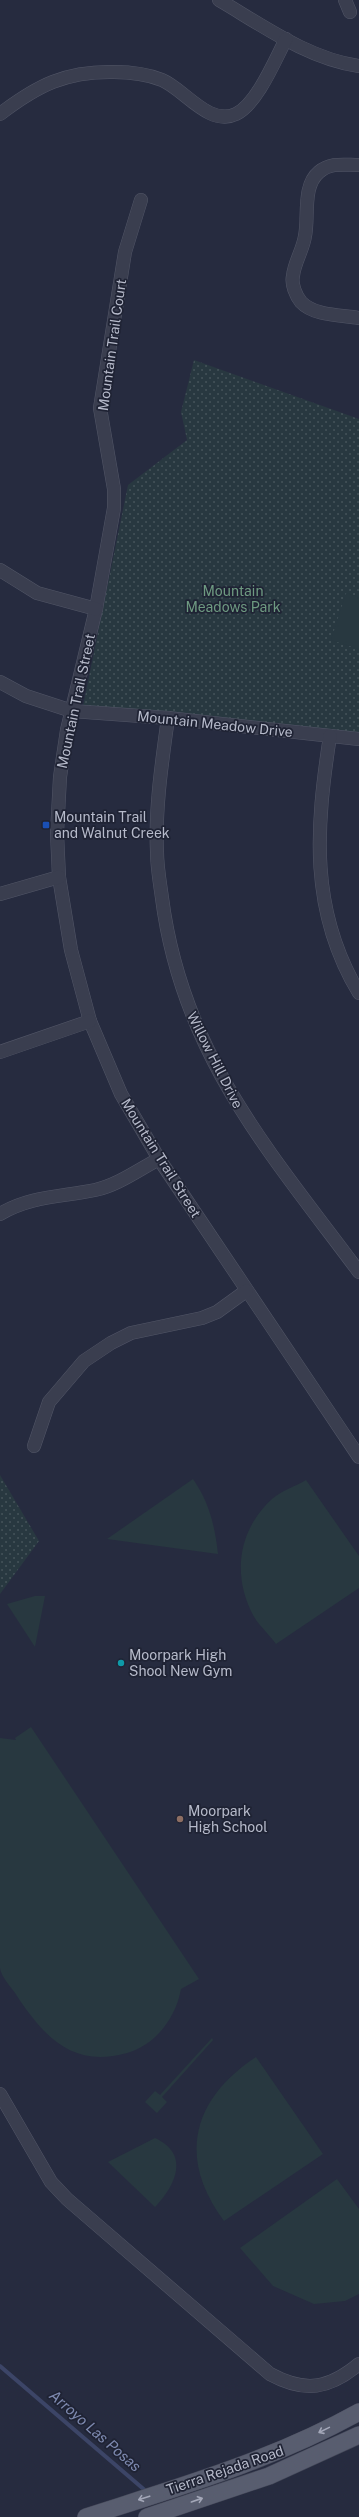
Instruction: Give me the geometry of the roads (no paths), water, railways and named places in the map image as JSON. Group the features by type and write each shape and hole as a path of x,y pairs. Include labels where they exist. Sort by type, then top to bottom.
{"main road":[{"name":"Tierra Rejada Road","path":"88,2516 230,2470 286,2448 359,2412"},
{"name":"Tierra Rejada Road","path":"147,2517 269,2476 359,2435"}],"street":[{"path":"219,0 286,39 314,53 359,66"},
{"path":"0,114 38,87 62,77 96,72 126,72 162,80 207,112 217,116 231,116 251,103 286,39"},
{"path":"359,165 333,164 318,172 313,178 308,195 305,238 292,277 300,299 314,310 359,318"},
{"name":"Mountain Trail Court","path":"96,609 114,508 114,489 100,408 125,252 141,200"},
{"path":"0,570 37,593 96,609"},
{"name":"Mountain Trail Street","path":"96,609 72,711 60,776 57,833 59,877 71,950 90,1021 120,1094 159,1159 246,1291 320,1396 359,1457"},
{"name":"Mountain Meadow Drive","path":"0,682 26,696 72,711 168,718 359,739"},
{"name":"Willow Hill Drive","path":"168,718 159,790 156,853 166,926 187,1004 201,1038 234,1101 359,1272"},
{"path":"330,736 321,791 319,867 327,917 343,962 359,993"},
{"path":"0,894 59,877"},
{"path":"0,1052 90,1021"},
{"path":"0,1214 15,1205 32,1199 108,1186 159,1159"},
{"path":"34,1446 49,1402 84,1361 111,1343 131,1333 202,1318 217,1312 246,1291"},
{"path":"0,2094 51,2182 66,2199 270,2374 287,2383 308,2387 327,2384 345,2375 359,2364"}],"waterway":[{"name":"Arroyo Las Posas","path":"0,2366 147,2492"}],"place":[{"name":"Mountain Trail and Walnut Creek","path":"46,825"},
{"name":"Moorpark High Shool New Gym","path":"121,1663"},
{"name":"Moorpark High School","path":"180,1819"}],"park label":[{"name":"Mountain Meadows Park","path":"233,600"}]}
